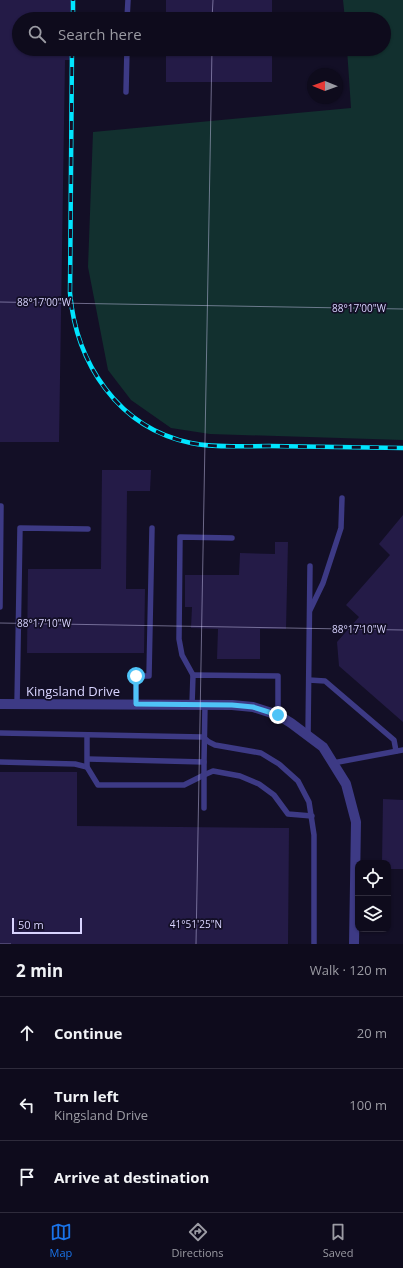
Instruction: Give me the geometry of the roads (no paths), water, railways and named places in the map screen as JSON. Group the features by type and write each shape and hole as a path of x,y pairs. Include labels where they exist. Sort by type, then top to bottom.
{"street":[{"name":"Kingsland Drive","path":"0,704 232,705 253,707 278,715 291,723 323,748 346,784 356,822 354,944"}],"lane":[{"path":"127,12 128,0"},
{"path":"126,92 127,56"},
{"path":"309,612 323,583 341,528 342,498"},
{"path":"0,607 1,506"},
{"path":"18,704 20,528 88,529"},
{"path":"136,704 136,676 149,676 152,528"},
{"path":"192,704 193,675 182,656 179,640 180,537 232,538"},
{"path":"308,735 310,566"},
{"path":"193,675 278,676 278,715"},
{"path":"309,680 325,681 394,740 396,751"},
{"path":"204,705 204,808"},
{"path":"0,733 204,737 215,745 260,753 279,764 298,781 309,802 312,816 314,835 314,944"},
{"path":"87,735 87,767 98,785 184,785 204,774 213,771 240,776 259,784 274,795 288,814 312,816"},
{"path":"333,763 403,750"},
{"path":"88,759 204,762"},
{"path":"0,762 75,764 87,767"}],"railway":[{"path":"73,0 73,12"},
{"path":"72,56 70,293 74,319 81,344 105,389 122,407 142,423 165,435 201,445 403,448"}]}
